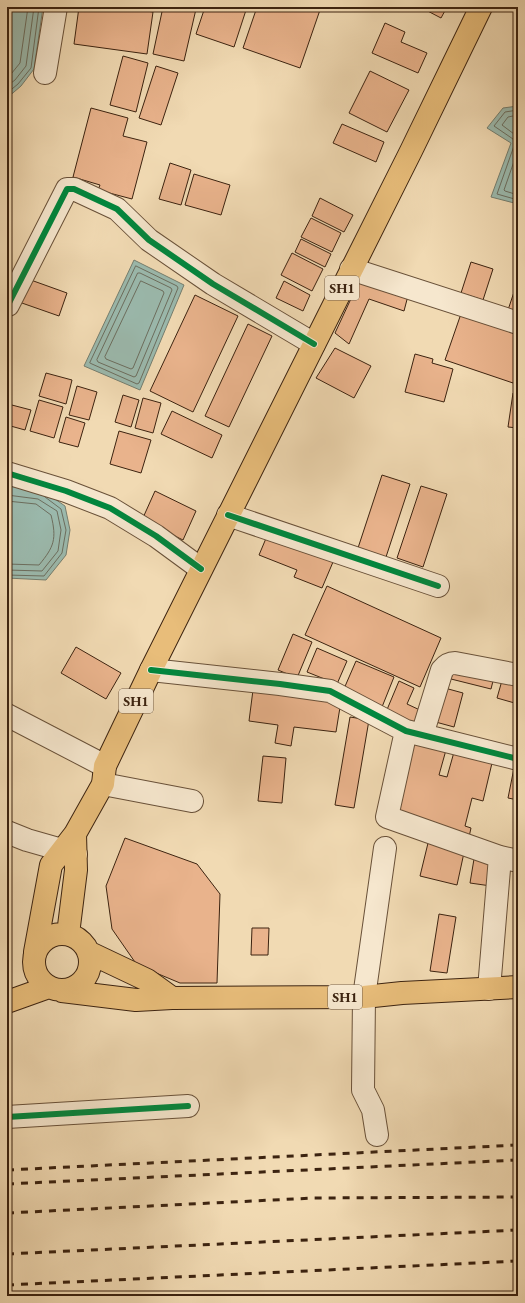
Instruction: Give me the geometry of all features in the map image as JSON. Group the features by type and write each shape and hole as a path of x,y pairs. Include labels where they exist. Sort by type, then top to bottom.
{"main road":[{"name":"SH1","path":"481,7 352,269 151,670 71,846 50,865 34,966 39,978 56,989 136,1000 172,998 364,997 518,987"},
{"name":"SH1","path":"68,934 76,870 71,846"},
{"path":"7,1002 56,989 76,987 85,978 90,965 88,952 81,941 68,934 55,935 43,941 36,952"},
{"path":"88,952 147,980 172,998"}],"street":[{"path":"45,73 56,7"},
{"path":"8,305 67,189 74,189 117,209 150,240 213,284 314,344"},
{"path":"352,269 518,323"},
{"path":"7,473 66,491 110,508 156,536 201,569"},
{"path":"228,515 438,586"},
{"path":"489,989 509,859 387,817 414,733 442,670 450,663 455,663 518,675"},
{"path":"151,670 330,691 414,733 518,759"},
{"path":"7,715 104,775 192,800"},
{"path":"7,832 27,840 71,846"},
{"path":"377,1135 372,1110 363,1090 364,997 384,848"},
{"path":"7,1117 188,1106"}],"water":[{"path":"7,7 43,7 34,69 21,86 7,98"},
{"path":"518,106 518,204 491,197 511,143 487,128 503,108"},
{"path":"134,260 184,285 140,390 84,366"},
{"path":"7,486 42,490 65,506 70,530 66,555 46,580 7,578"}],"building":[{"path":"79,7 118,7 153,12 147,54 74,44"},
{"path":"163,7 188,7 196,9 184,61 153,54"},
{"path":"205,7 247,7 234,47 196,34"},
{"path":"257,7 321,7 300,68 243,48"},
{"path":"420,7 447,7 441,18"},
{"path":"385,23 405,32 401,42 427,53 418,73 372,53"},
{"path":"123,56 148,63 136,112 110,105"},
{"path":"156,66 178,73 161,125 139,118"},
{"path":"370,71 409,90 387,132 349,113"},
{"path":"91,108 128,118 123,136 147,142 132,199 98,190 100,185 73,177"},
{"path":"342,124 384,142 376,162 333,143"},
{"path":"170,163 191,170 181,205 159,199"},
{"path":"194,174 230,185 221,215 185,205"},
{"path":"320,198 353,215 344,232 312,216"},
{"path":"311,218 341,233 332,252 301,237"},
{"path":"301,239 331,254 325,267 295,252"},
{"path":"292,253 323,269 312,291 281,275"},
{"path":"471,262 493,269 483,300 461,293"},
{"path":"363,273 410,288 404,311 369,299 349,344 335,333"},
{"path":"28,279 67,293 59,316 19,302"},
{"path":"284,281 310,295 303,311 276,298"},
{"path":"514,292 518,293 518,314 508,310"},
{"path":"195,295 238,316 193,412 150,391"},
{"path":"463,308 518,327 518,369 513,383 445,360"},
{"path":"248,324 272,336 229,427 205,416"},
{"path":"335,348 371,366 354,398 316,378"},
{"path":"415,354 433,359 432,363 453,369 444,402 405,392"},
{"path":"46,373 72,380 66,404 39,396"},
{"path":"77,386 97,392 89,420 69,415"},
{"path":"513,393 518,393 518,428 508,427"},
{"path":"123,395 139,400 131,427 115,422"},
{"path":"143,398 161,403 153,433 135,428"},
{"path":"39,400 63,407 54,438 30,431"},
{"path":"8,404 31,410 25,430 7,425"},
{"path":"172,411 222,435 212,458 161,434"},
{"path":"66,417 85,423 78,447 59,442"},
{"path":"119,431 151,440 141,473 110,464"},
{"path":"382,475 410,484 385,560 357,551"},
{"path":"421,486 447,494 423,567 397,558"},
{"path":"155,491 196,511 183,540 142,520"},
{"path":"267,536 333,562 322,588 294,577 297,570 259,555"},
{"path":"327,586 441,638 420,687 305,635"},
{"path":"293,634 312,642 297,678 278,670"},
{"path":"76,647 121,673 106,699 61,673"},
{"path":"317,648 347,661 337,684 307,672"},
{"path":"356,661 394,677 382,707 343,691"},
{"path":"455,666 494,677 491,689 451,679"},
{"path":"503,677 518,682 518,704 497,698"},
{"path":"399,681 414,688 407,704 422,711 416,724 386,712"},
{"path":"441,687 463,693 454,727 432,721"},
{"path":"253,690 341,701 336,732 294,727 291,746 275,743 278,725 249,721"},
{"path":"350,717 369,720 354,808 335,805"},
{"path":"408,739 446,750 439,775 447,777 454,752 492,763 483,801 472,798 465,826 471,828 469,837 394,814"},
{"path":"263,756 286,758 282,803 258,801"},
{"path":"515,763 518,764 518,800 508,798"},
{"path":"125,838 197,864 220,894 217,983 180,983 137,965 112,929 106,886"},
{"path":"429,839 465,848 457,885 420,876"},
{"path":"474,859 495,862 491,886 470,883"},
{"path":"439,914 456,917 447,973 430,971"},
{"path":"252,928 269,928 268,955 251,955"}],"railway":[{"path":"7,1170 518,1145"},
{"path":"7,1184 518,1160"},
{"path":"7,1213 314,1198 518,1197"},
{"path":"7,1254 518,1230"},
{"path":"7,1285 518,1261"}],"cycle path":[{"path":"8,305 67,189 74,189 117,209 149,240 213,284 314,344"},
{"path":"7,473 66,491 110,508 156,536 201,569"},
{"path":"228,515 438,586"},
{"path":"151,670 330,691 406,731 518,759"},
{"path":"7,1117 188,1106"}]}
